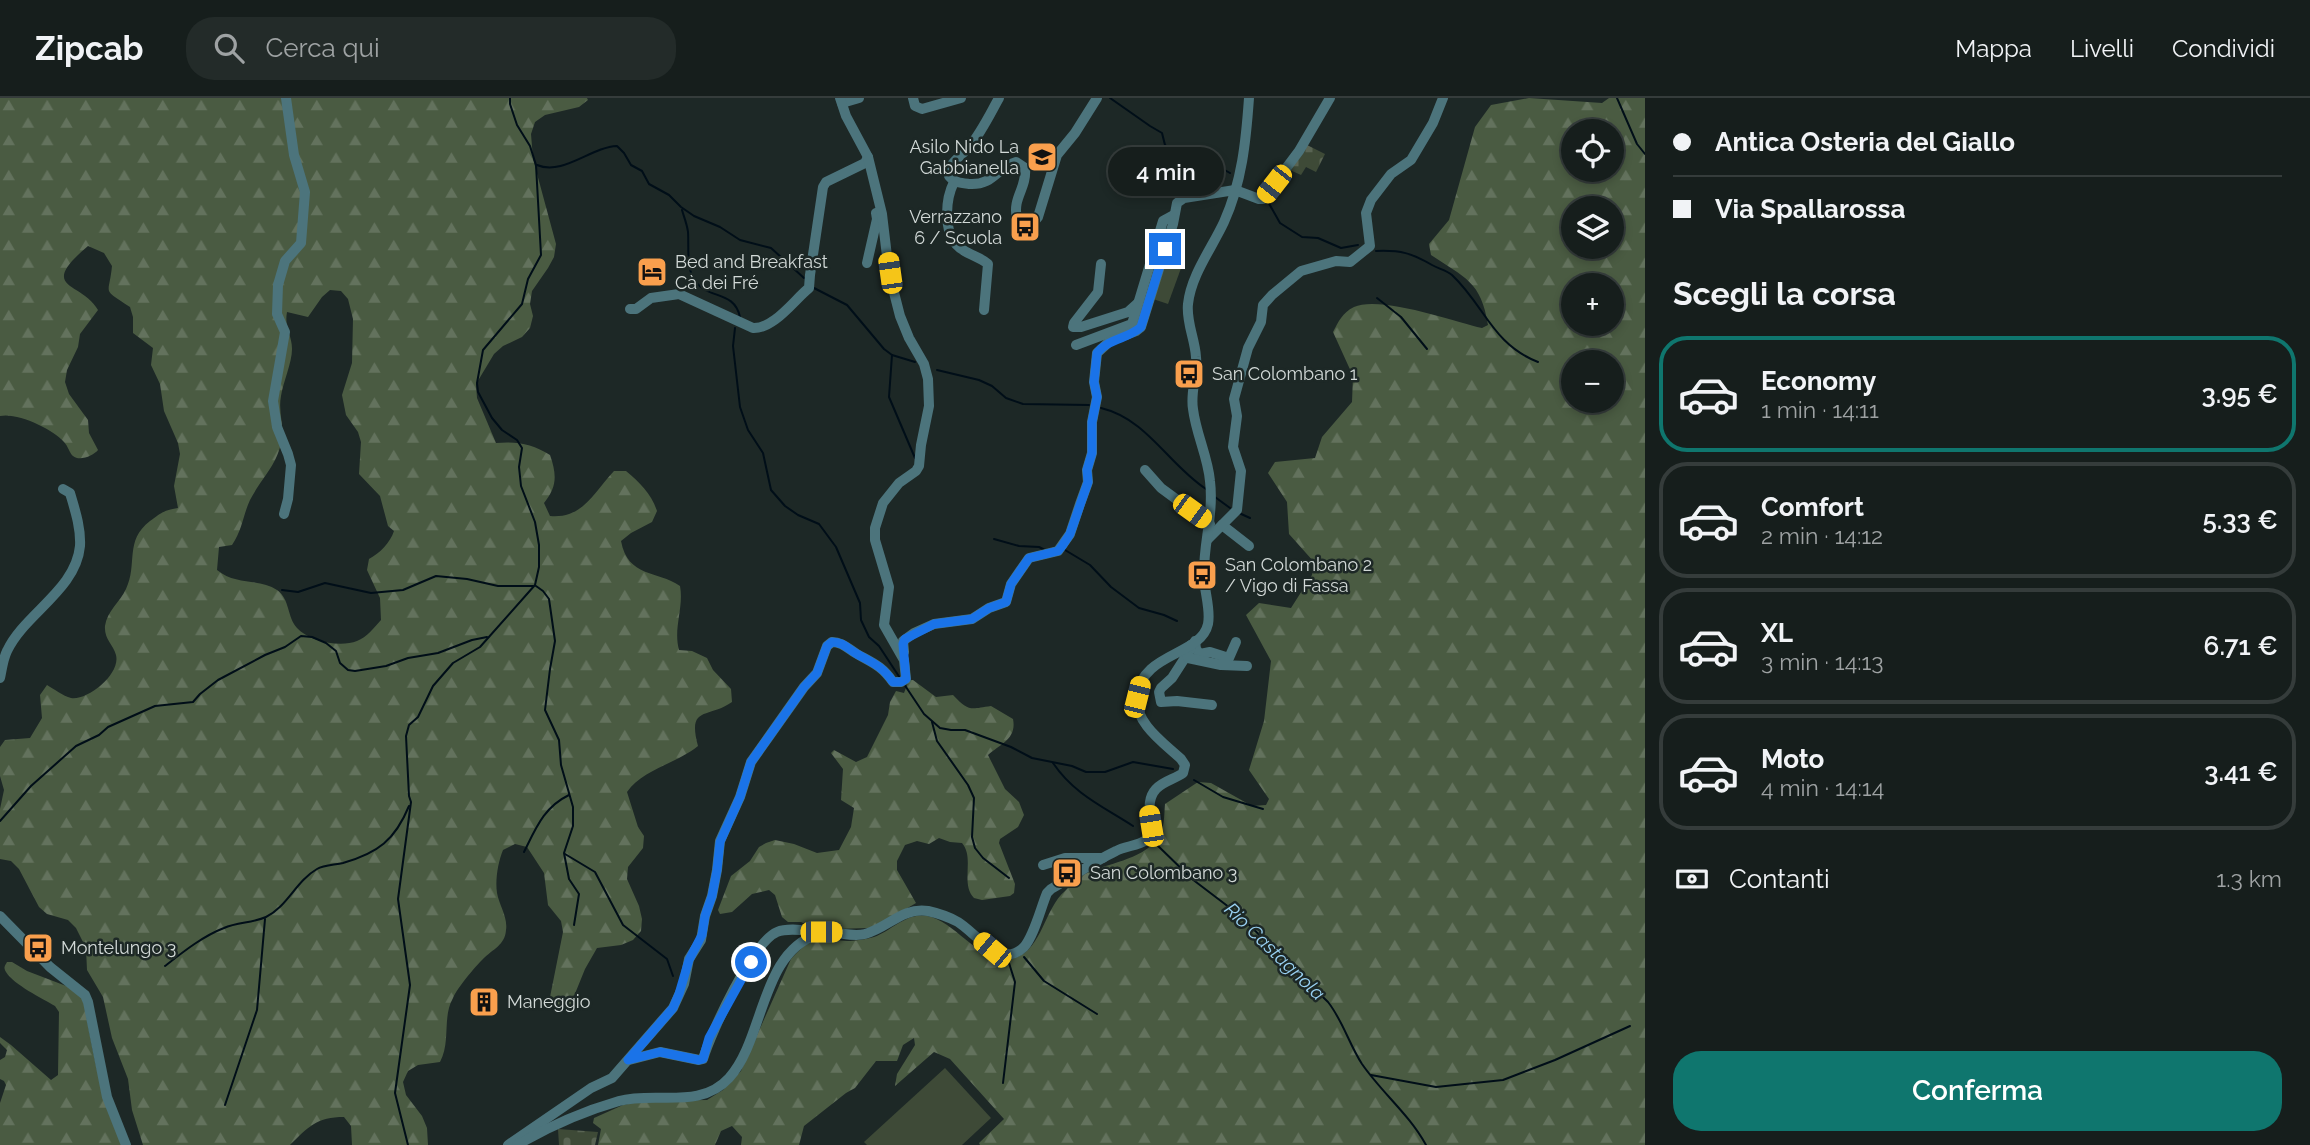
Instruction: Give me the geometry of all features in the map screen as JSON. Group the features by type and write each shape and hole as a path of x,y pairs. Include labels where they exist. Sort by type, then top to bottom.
{"street":[{"path":"284,514 288,499 290,465 277,427 273,401 285,332 277,314 278,285 285,261 301,243 306,192 294,155 286,98"},
{"path":"859,98 841,101 868,158 880,206 890,273 900,316 924,364 930,393 919,466 899,483 883,503 875,528 875,540 889,587 884,625 904,660"},
{"path":"913,98 915,106 922,108 961,98"},
{"path":"999,98 970,146 948,170 948,176 954,181 979,184 989,181 1007,165 1016,162 1025,168 1026,177 1014,208 1017,219 1025,224 1033,223 1038,217 1057,155 1097,98"},
{"path":"1212,705 1161,702 1159,692 1172,678 1208,623 1204,556 1212,503 1210,478 1192,406 1196,356 1188,306 1194,281 1224,221 1235,192 1246,143 1249,98"},
{"path":"1076,345 1132,324 1163,220 1170,217 1177,203 1184,198 1235,192 1262,199 1299,151 1330,98"},
{"path":"1208,540 1237,510 1241,471 1233,447 1237,416 1235,393 1248,348 1261,322 1263,305 1301,271 1336,261 1350,262 1370,246 1366,214 1371,200 1391,174 1410,160 1433,123 1443,98"},
{"path":"630,309 636,309 650,298 679,294 753,328 759,328 775,318 809,288 823,187 826,182 865,163 868,158"},
{"path":"954,181 950,190 947,224 951,237 961,249 988,264 984,310"},
{"path":"867,263 876,213 880,206"},
{"path":"508,1145 591,1088 612,1077 673,1008 689,960 702,935 712,896 720,842 740,797 751,762 804,687 817,673 827,646 832,642 840,642 859,655 871,659 897,683 906,679 903,644 905,639 934,624 972,619 989,608 1006,602 1011,584 1029,558 1058,551 1062,546 1070,534 1088,482 1092,422 1097,397 1094,382 1097,353 1110,341 1141,327 1173,224 1170,217"},
{"path":"1101,264 1098,292 1073,327 1081,327 1128,312 1139,303"},
{"path":"1144,470 1161,488 1210,524"},
{"path":"0,678 6,652 31,618 62,586 79,551 77,517 70,493 63,489"},
{"path":"1222,525 1249,546"},
{"path":"1191,646 1200,654 1210,652 1229,658 1236,642"},
{"path":"628,1060 660,1052 703,1059 709,1038 762,943 778,932 803,930 861,935 874,931 906,912 916,910 956,921 992,950 1004,954 1016,953 1029,940 1047,893 1117,850 1146,840 1150,833 1149,799 1163,783 1184,773 1185,765 1145,724 1138,712 1137,697 1142,679 1151,668 1191,646"},
{"path":"1191,646 1188,658 1204,663 1247,666"},
{"path":"1044,865 1065,858 1104,858"},
{"path":"0,916 50,967 85,995 89,1002 107,1097 126,1145"},
{"path":"517,1145 535,1134 617,1102 634,1098 692,1098 710,1093 729,1078 743,1056 781,962 802,942 821,932"}],"green space":[{"path":"0,98 587,98 579,107 545,115 535,122 531,134 533,159 556,244 554,257 532,291 530,304 533,316 530,328 522,337 503,346 494,354 476,384 477,398 496,443 524,444 550,455 554,480 544,503 550,516 561,516 579,509 614,471 626,471 645,489 657,511 652,522 621,541 625,553 637,567 680,586 677,634 679,650 692,651 707,658 713,670 731,689 732,702 698,719 695,733 698,746 651,772 627,792 638,827 644,836 643,848 628,867 627,879 639,906 641,931 633,940 621,945 597,948 570,1006 559,1013 550,1008 550,997 563,932 561,921 548,905 544,873 527,847 515,844 503,850 496,882 498,898 506,920 505,935 498,946 471,972 453,998 440,1062 418,1065 408,1071 403,1082 406,1095 422,1116 427,1128 428,1145 352,1145 351,1126 344,1117 335,1117 314,1124 290,1145 143,1145 132,1110 128,1079 112,1038 103,997 87,970 86,948 76,928 68,920 47,914 39,907 19,869 11,861 0,859 0,809 4,790 0,776 0,747 5,740 30,738 42,718 40,695 47,685 68,697 78,698 94,691 108,678 116,662 116,655 105,626 129,580 137,537 150,521 166,511 178,508 174,486 180,454 164,411 160,384 151,365 153,348 133,333 130,307 109,291 112,266 104,253 88,246 65,270 64,278 98,310 80,334 65,382 69,394 88,420 89,433 98,450 87,457 76,458 59,437 43,427 25,419 0,416","holes":["330,290 341,291 348,299 353,319 352,363 342,395 346,415 358,432 361,442 359,474 380,496 388,526 394,531 384,547 369,559 367,570 380,598 381,620 361,639 342,644 317,640 302,633 294,624 284,598 277,590 263,584 232,578 217,570 219,547 232,545 250,500 280,448 280,402 292,349 287,312 308,317"]},
{"path":"1529,98 1602,103 1609,98 1645,98 1645,1145 980,1145 1004,1119 950,1059 934,1052 895,1086 897,1074 915,1045 914,1038 903,1045 897,1061 876,1061 855,1088 804,1126 799,1145 741,1145 742,1137 732,1126 721,1131 715,1145 598,1145 601,1129 593,1123 594,1118 623,1105 644,1101 707,1100 723,1090 741,1071 791,959 812,941 824,938 847,941 874,937 906,919 927,916 948,926 989,956 1011,959 1029,949 1058,899 1077,880 1085,874 1133,857 1150,847 1161,832 1165,804 1198,782 1211,783 1252,806 1266,805 1269,799 1249,770 1264,721 1271,661 1246,615 1259,603 1291,608 1312,575 1314,562 1289,534 1287,502 1268,473 1275,462 1315,458 1322,437 1352,402 1353,376 1333,332 1350,309 1365,304 1380,304 1417,310 1482,328 1488,325 1476,290 1470,282 1431,255 1429,244 1449,220 1475,127 1491,105"},
{"path":"1305,144 1325,154 1316,172 1306,167 1301,175 1290,170"},
{"path":"1166,254 1184,260 1168,304 1150,298"},
{"path":"909,680 913,680 936,697 953,695 967,707 991,706 1013,719 1014,726 1010,736 988,755 1005,789 1019,802 1024,815 1018,827 1000,839 999,843 1015,884 1014,893 982,900 974,898 968,886 966,849 962,843 939,838 929,844 917,841 905,845 897,861 897,870 916,903 869,928 833,929 788,922 782,917 775,895 769,890 752,894 732,912 720,914 718,910 731,876 750,861 759,847 766,843 775,840 817,853 839,850 851,827 854,808 841,800 843,769 831,753 834,750 856,762 867,757 888,715 890,702 896,691 904,693"},
{"path":"7,962 74,989 83,997 102,1091 122,1145 0,1145 0,1103 6,1085 0,1079 0,1060 5,1057 7,1050 0,1043 0,1037 51,1080 58,1075 59,1012 55,1006 10,977 5,969"},
{"path":"945,1068 991,1118 962,1145 867,1145 864,1142"},
{"path":"558,1129 598,1132 595,1145 559,1145"}],"waterway":[{"path":"408,1145 395,1093 410,985 398,899 411,802 406,736 409,725 418,717 433,686 453,663 480,647 535,585 539,567 535,522 521,486 519,467 522,448 517,440 502,430 492,418 478,392 477,383 483,350 522,304 528,279 541,255 536,165 530,146 517,125 510,98"},
{"path":"1110,98 1162,133 1165,145 1171,149 1185,148 1230,173"},
{"path":"1617,98 1637,144 1645,154"},
{"path":"537,165 557,167 617,146 631,165 642,171 649,184 669,195 681,207 740,240 771,248 804,278"},
{"path":"1267,200 1280,223 1302,237 1318,238 1341,248 1358,245"},
{"path":"682,210 688,232 692,276 701,287 732,303 740,317"},
{"path":"1376,251 1406,253 1450,273 1499,335 1522,354 1538,362"},
{"path":"814,288 847,305 892,355 915,362"},
{"path":"1377,298 1401,317 1427,349"},
{"path":"735,328 733,346 740,407 748,430 763,453 771,490 785,506 819,524 836,547 860,603 861,620 869,637 879,646 900,678"},
{"path":"892,355 889,397 915,458"},
{"path":"937,370 979,380 992,386 1006,398 1023,404 1089,405"},
{"path":"1101,408 1117,414 1144,432 1192,479 1206,489"},
{"path":"1215,497 1230,508"},
{"path":"1239,513 1250,518"},
{"path":"994,539 1045,550"},
{"path":"1065,550 1090,565 1111,587 1139,608 1177,621"},
{"path":"282,590 298,592 325,583 371,593 403,590 436,576 498,586 533,586"},
{"path":"536,586 549,599 555,641 545,710 559,740 561,765 573,807 573,826 564,853 569,879 579,894 574,925"},
{"path":"0,821 31,786 76,746 99,735 108,727 155,706 193,702 218,680 285,647 301,636 326,643 336,651 340,663 348,670 355,671 438,653 487,637"},
{"path":"904,684 924,714 940,728 965,730 1032,758 1072,766 1086,772 1105,772 1133,762 1173,769"},
{"path":"932,722 937,741 974,798 972,837 975,848 983,858 1009,878"},
{"name":"Rio Castagnola","path":"1053,763 1079,791 1133,826"},
{"path":"1194,780 1223,797 1263,809"},
{"path":"524,852 547,812 569,795"},
{"path":"165,966 216,931 261,919 273,913 303,880 317,869 343,863 376,850 398,828 409,806"},
{"name":"Rio Castagnola","path":"1153,841 1192,879 1238,914 1328,1002 1362,1064 1412,1123 1426,1145"},
{"path":"565,854 595,872 623,925 667,959 673,976"},
{"path":"225,1105 257,1010 265,919"},
{"path":"1024,957 1044,981 1097,1014"},
{"path":"1003,1083 1015,982 1009,963"},
{"path":"1371,1075 1436,1087 1503,1080 1630,1026"}],"place":[{"name":"Asilo Nido La Gabbianella","path":"1042,157"},
{"name":"Verrazzano 6 / Scuola","path":"1025,227"},
{"name":"Bed and Breakfast Cà dei Fré","path":"652,272"},
{"name":"San Colombano 1","path":"1189,374"},
{"name":"San Colombano 2 / Vigo di Fassa","path":"1202,575"},
{"name":"San Colombano 3","path":"1067,873"},
{"name":"Montelungo 3","path":"38,948"},
{"name":"Maneggio","path":"484,1002"}],"route":[{"path":"751,962 709,1038 703,1059 660,1052 628,1060 673,1008 684,984 689,960 701,940 712,896 720,842 740,797 751,762 790,705 817,673 827,646 832,642 840,642 859,655 871,659 893,682 901,682 906,679 903,644 905,639 934,624 967,621 1006,602 1011,584 1029,558 1058,551 1070,534 1073,518 1088,482 1092,422 1097,402 1094,382 1097,353 1110,341 1141,327 1165,249"}]}
